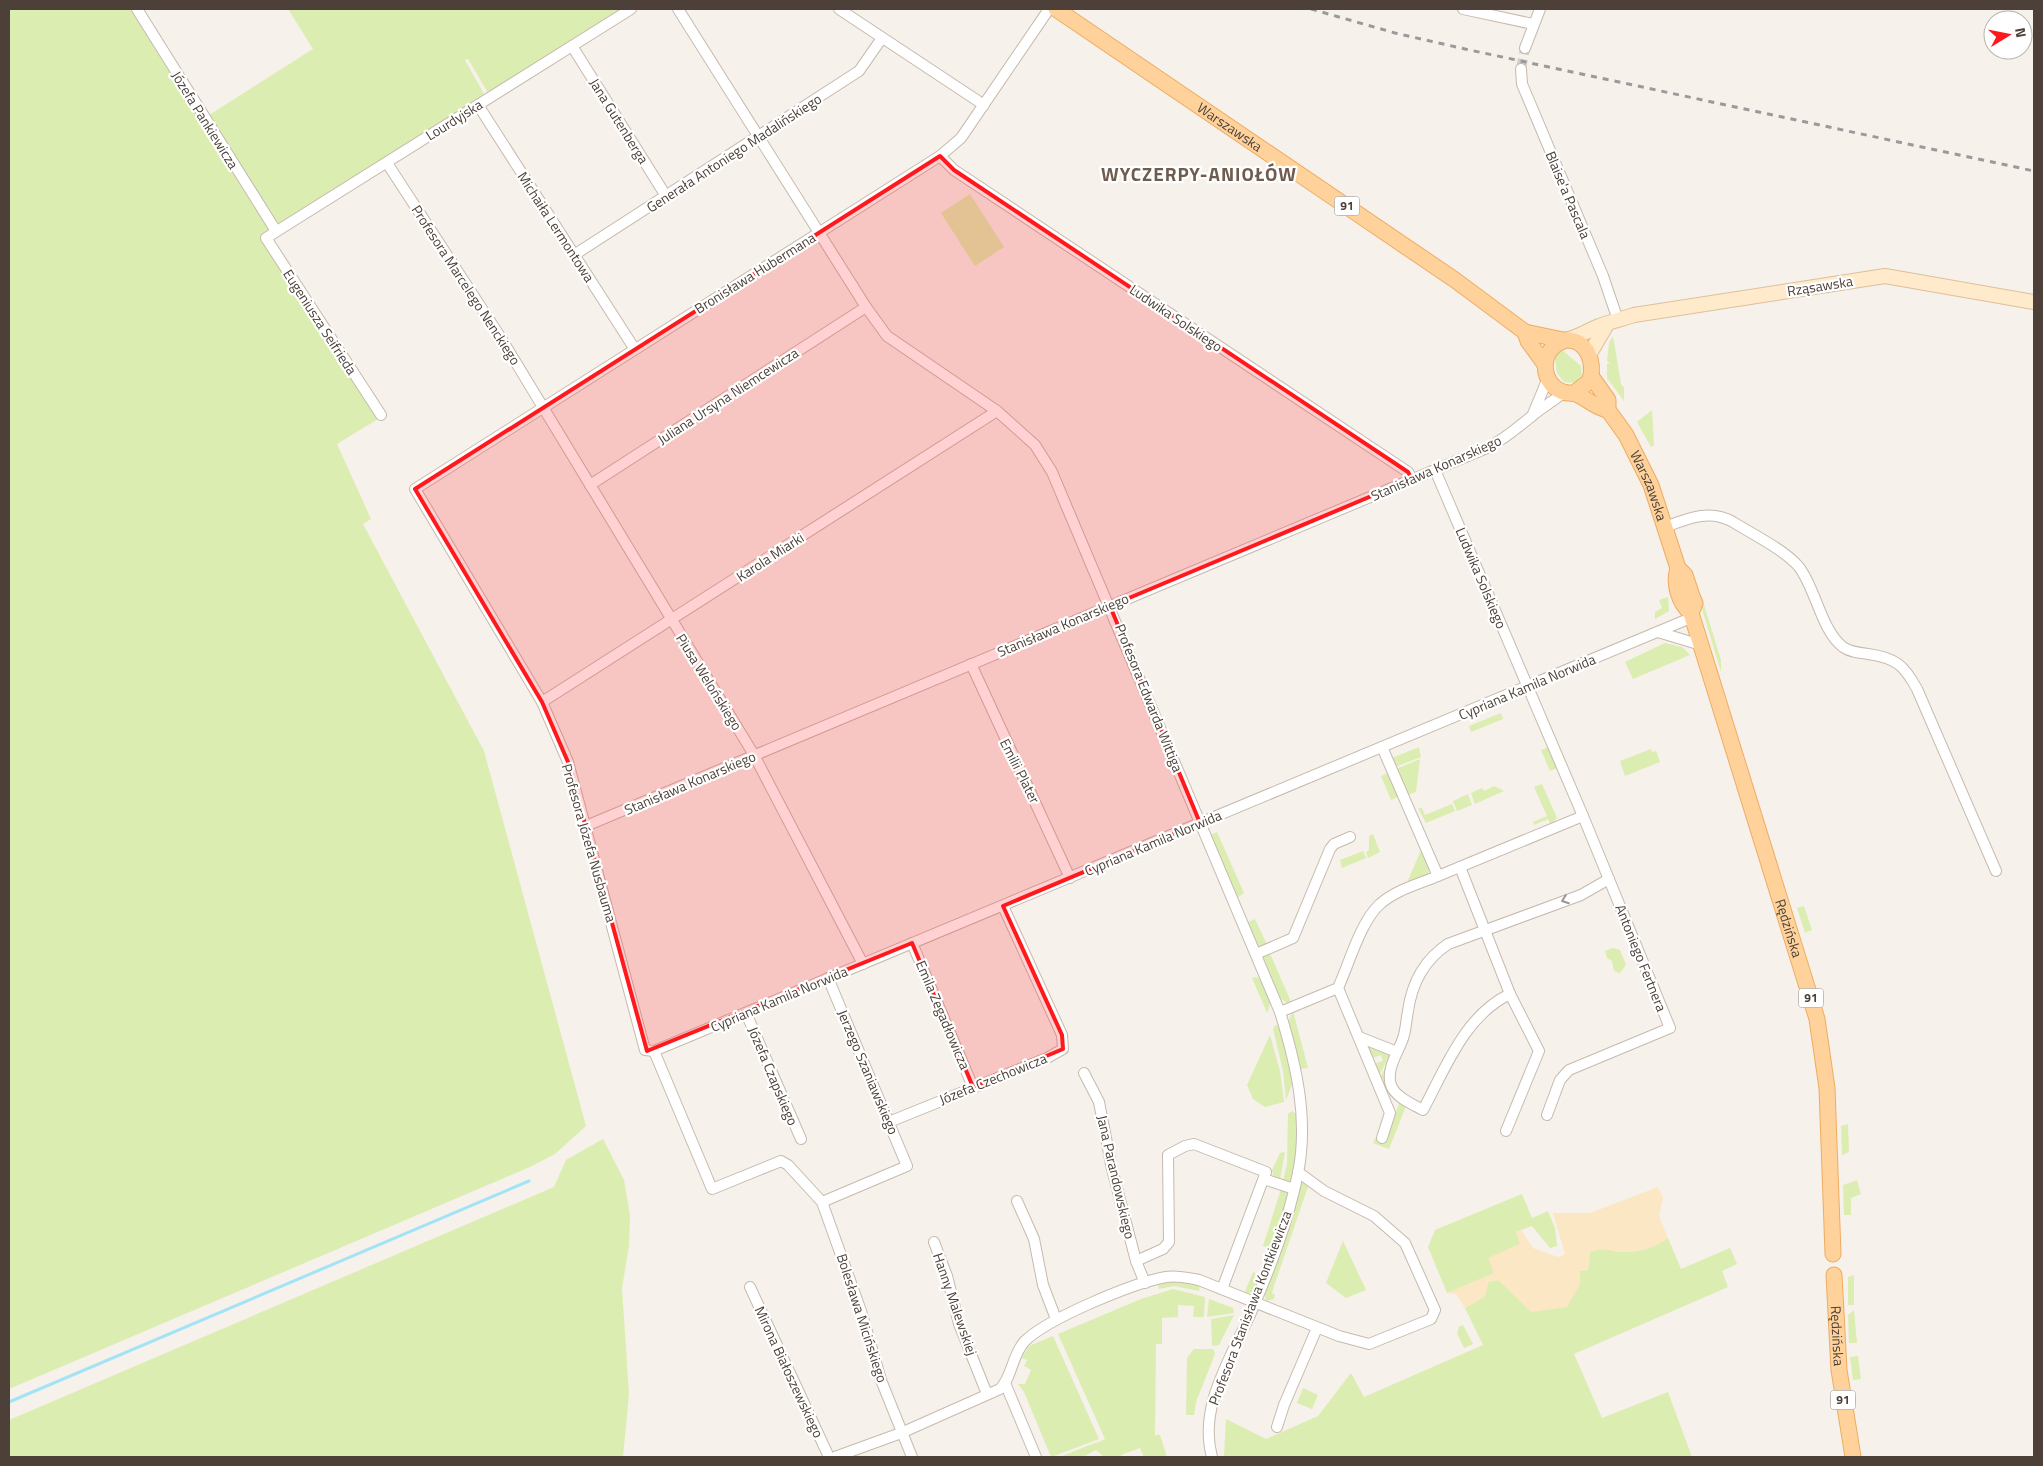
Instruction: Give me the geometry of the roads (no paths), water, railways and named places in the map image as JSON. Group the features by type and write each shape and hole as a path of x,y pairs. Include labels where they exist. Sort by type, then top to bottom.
{"main road":[{"name":"Warszawska","path":"1056,9 1455,280 1525,332 1535,333 1550,339 1566,340"},
{"name":"Warszawska","path":"1525,332 1528,341 1544,363"},
{"name":"91","path":"1566,340 1584,346 1589,355 1591,376"},
{"path":"1544,363 1548,351 1566,340"},
{"name":"91","path":"1544,363 1548,378"},
{"name":"Warszawska","path":"1591,376 1608,400 1608,410 1640,460 1651,485 1678,568 1675,578 1680,597 1683,606 1692,615"},
{"path":"1569,393 1586,385 1591,376"},
{"path":"1548,378 1555,387 1584,397 1598,408 1608,410"},
{"name":"Rędzińska","path":"1692,615 1817,1019 1827,1088 1833,1254 1839,1260 1839,1268 1834,1275 1839,1370 1853,1457"}],"street":[{"name":"Józefa Pankiewicza","path":"137,9 276,231"},
{"name":"Lourdyjska","path":"276,231 631,9"},
{"name":"Profesora Edwarda Wittiga","path":"678,9 866,307 887,336 997,411 1034,445 1052,472 1200,823"},
{"path":"838,9 984,105"},
{"name":"Bronisława Hubermana","path":"415,489 634,348 940,156 961,138 1049,9"},
{"path":"1463,9 1532,24"},
{"path":"1525,48 1532,24 1540,9"},
{"name":"Generała Antoniego Madalińskiego","path":"574,255 758,138 859,71 882,38"},
{"name":"Jana Gutenberga","path":"572,46 666,196"},
{"name":"Blaise'a Pascala","path":"1521,69 1522,84 1599,267 1612,323"},
{"name":"Michaiła Lermontowa","path":"478,105 634,348"},
{"name":"Ludwika Solskiego","path":"940,156 954,170 1408,472 1412,479"},
{"name":"Profesora Marcelego Nenckiego","path":"387,163 543,407"},
{"name":"Eugeniusza Seifrieda","path":"276,231 266,238 381,415"},
{"name":"Rząsawska","path":"1566,340 1583,335 1601,325 1654,312 1885,276 2034,302"},
{"name":"Juliana Ursyna Niemcewicza","path":"590,485 866,307"},
{"path":"1589,355 1612,323"},
{"name":"Stanisława Konarskiego","path":"1533,414 1548,378"},
{"name":"Stanisława Konarskiego","path":"586,826 1499,442 1517,430 1533,414 1569,393"},
{"name":"Piusa Welońskiego","path":"543,407 754,755 863,964"},
{"name":"Karola Miarki","path":"542,702 672,621 997,411"},
{"name":"Ludwika Solskiego","path":"1435,470 1527,687"},
{"name":"Profesora Józefa Nusbauma","path":"415,489 542,702 568,762 643,1042 651,1051"},
{"path":"1665,527 1703,515 1723,517 1733,522 1798,566 1808,582 1832,634 1844,647 1852,652 1888,658 1902,665 1917,689 1996,871"},
{"name":"Cypriana Kamila Norwida","path":"651,1051 1527,687 1658,632 1692,615"},
{"path":"1658,632 1701,645"},
{"name":"Emilii Plater","path":"971,664 1070,878"},
{"name":"Antoniego Fertnera","path":"1527,687 1583,816 1670,1028 1569,1070 1560,1080 1547,1115"},
{"path":"1382,747 1438,876"},
{"path":"1280,1012 1338,988 1369,917 1380,904 1398,893 1583,816"},
{"name":"Profesora Stanisława Kontkiewicza","path":"1200,823 1280,1012 1297,1078 1302,1125 1298,1172 1285,1225 1255,1303 1212,1403 1209,1430 1212,1457"},
{"path":"1256,954 1293,938 1330,849 1334,844 1350,837"},
{"path":"1460,867 1510,994 1538,1051 1506,1131"},
{"path":"1510,994 1492,1006 1466,1030 1423,1110 1395,1093 1391,1087 1390,1071 1403,1040 1410,997 1423,966 1448,944 1581,895 1609,879"},
{"name":"Józefa Czechowicza","path":"889,1122 1047,1058 1062,1049 1064,1042 1062,1035 1003,906"},
{"name":"Emila Zegadłowicza","path":"912,943 973,1087"},
{"name":"Jerzego Szaniawskiego","path":"822,1202 907,1166 828,978"},
{"path":"1338,988 1390,1113 1382,1138"},
{"name":"Józefa Czapskiego","path":"746,1013 801,1139"},
{"path":"1359,1037 1397,1052"},
{"path":"651,1051 712,1189 781,1161 788,1165 822,1202"},
{"name":"Jana Parandowskiego","path":"1084,1074 1099,1102 1112,1169 1136,1261 1145,1283"},
{"path":"1136,1261 1163,1249 1169,1242 1166,1158 1171,1153 1185,1146 1201,1146 1266,1172 1222,1289"},
{"path":"835,1457 901,1433 1000,1389 1006,1383 1020,1347 1035,1332 1056,1319 1145,1283 1167,1277 1182,1276 1222,1289 1317,1328 1369,1344 1431,1319 1435,1310 1405,1243 1374,1216 1324,1192 1298,1172"},
{"path":"1264,1179 1294,1189"},
{"path":"1017,1201 1034,1239 1042,1285 1056,1319"},
{"name":"Bolesława Micińskiego","path":"822,1202 838,1243 881,1380 912,1457"},
{"name":"Hanny Malewskiej","path":"934,1242 948,1276 959,1324 987,1394"},
{"name":"Mirona Białoszewskiego","path":"750,1287 829,1457"},
{"path":"1277,1427 1317,1328"},
{"path":"1006,1383 1036,1457"}],"waterway":[{"path":"9,1402 529,1181"}],"tunnel":[{"path":"1521,69 1525,48"}],"railway":[{"path":"1311,9 1395,33 1465,49 2034,171"}],"district":[{"name":"WYCZERPY-ANIOŁÓW","path":"1199,174"}]}
